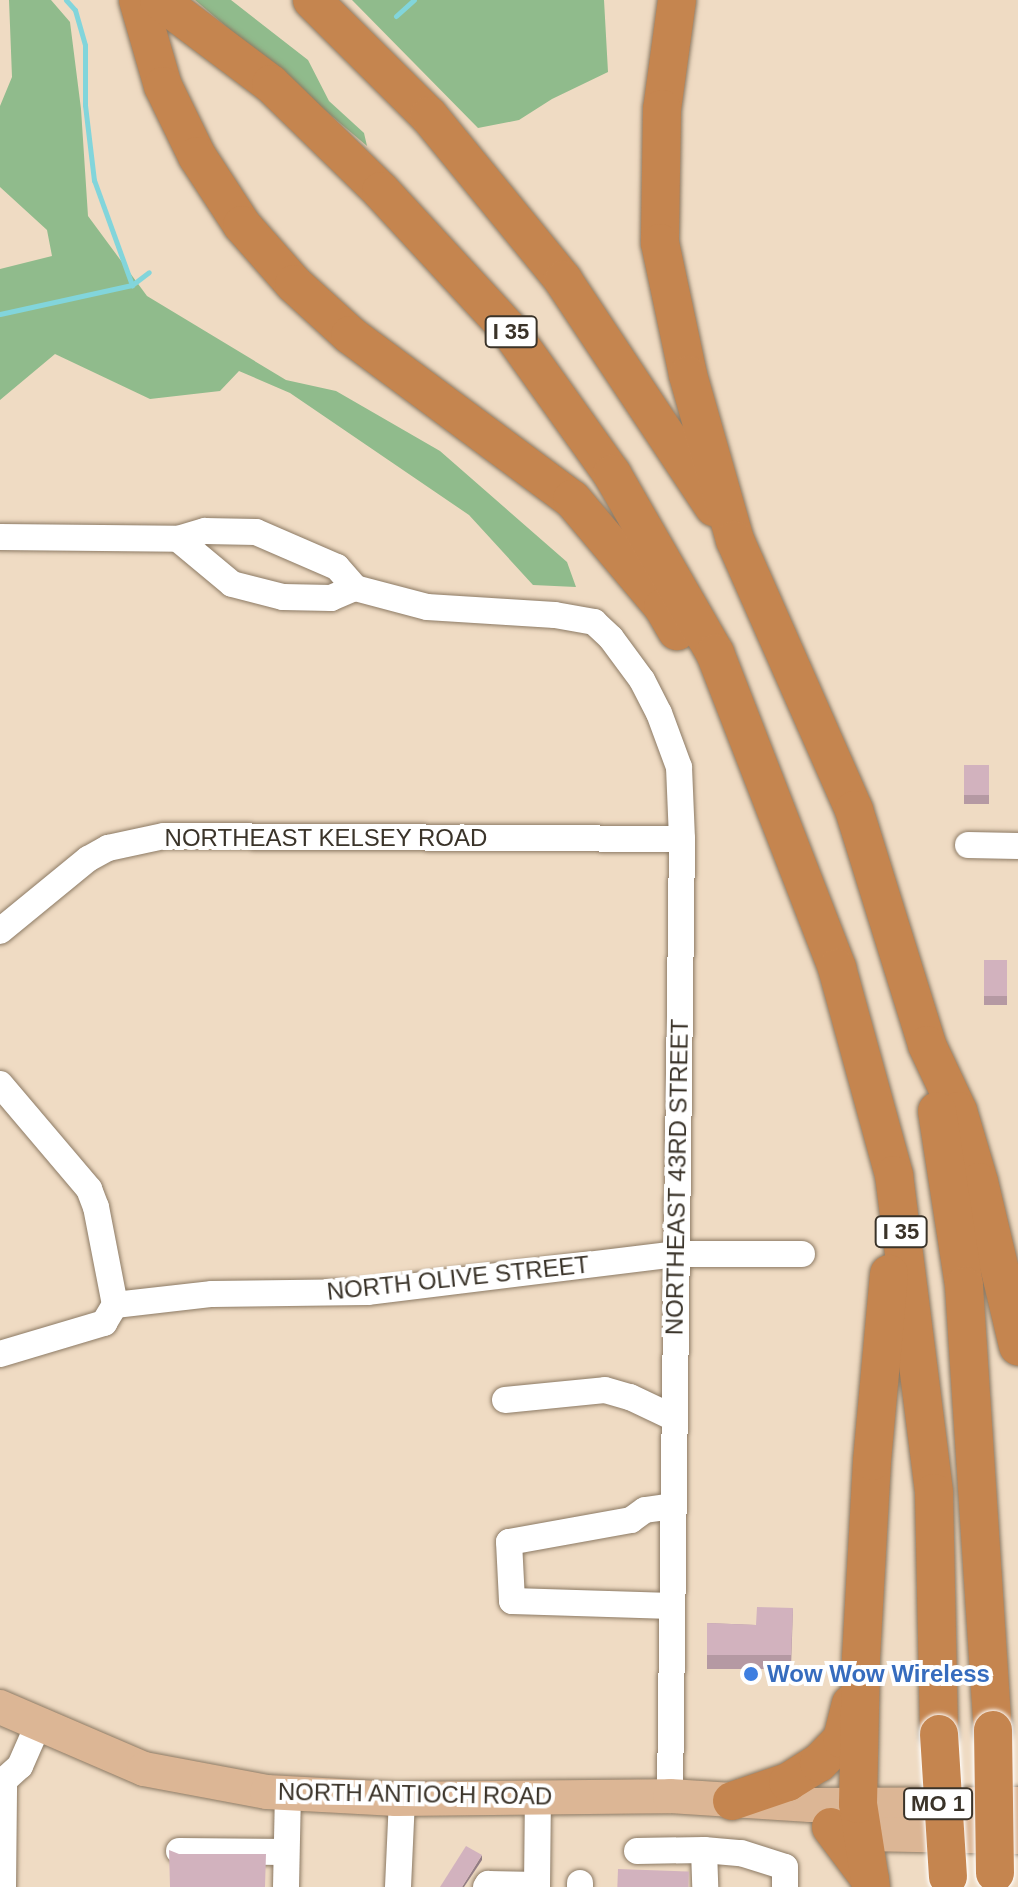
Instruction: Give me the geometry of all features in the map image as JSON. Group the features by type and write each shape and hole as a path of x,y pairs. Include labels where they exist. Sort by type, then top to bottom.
{"highway":[{"path":"138,0 163,86 197,156 252,237 294,284 350,335 572,499 663,607 753,751"},
{"name":"I 35","path":"159,0 271,84 381,191 510,331 612,474 715,653 837,968 894,1175 934,1493 939,1734 948,1882"},
{"name":"I 35","path":"312,0 429,116 563,280 735,540 854,810 927,1045 964,1286 993,1730 996,1880"},
{"path":"677,0 662,109 660,243 688,375 735,540"},
{"path":"927,1045 958,1111 989,1221 1018,1346"},
{"path":"871,1883 851,1822 894,1175"},
{"path":"732,1801 788,1782 819,1763 842,1739 861,1658"}],"main road":[{"name":"MO 1","path":"0,1707 38,1725"},
{"name":"NORTH ANTIOCH ROAD","path":"38,1725 144,1769 288,1793 402,1799 670,1796 780,1804 851,1822 1018,1837"},
{"name":"NORTH ANTIOCH ROAD","path":"851,1822 1018,1804"}],"street":[{"path":"0,537 178,539 205,531 256,532 337,567 355,588 331,598 283,597 232,584 178,539"},
{"name":"NORTHEAST 43RD STREET","path":"355,588 427,607 555,615 594,622 611,638 642,680 659,713 679,767 682,839 670,1796"},
{"name":"NORTHEAST KELSEY ROAD","path":"0,931 88,859 108,848 164,836 682,839"},
{"path":"968,845 1018,846"},
{"path":"0,1084 89,1189 96,1207 115,1305 104,1323 0,1354"},
{"name":"NORTH OLIVE STREET","path":"115,1305 212,1294 367,1292 676,1254 802,1254"},
{"path":"505,1400 605,1390 630,1397 674,1418"},
{"path":"672,1606 512,1601 509,1542 631,1520 645,1510 673,1506"},
{"path":"3,1887 2,1783 20,1766 38,1725"},
{"path":"286,1887 288,1793"},
{"path":"486,1887 488,1884 537,1886 538,1797"},
{"path":"398,1887 402,1799"},
{"path":"704,1850 705,1887"},
{"path":"179,1851 286,1852"},
{"path":"637,1851 741,1853 785,1867 785,1887"}],"green space":[{"path":"9,0 51,0 70,22 81,109 88,216 147,296 286,380 336,391 440,451 567,562 576,587 533,585 469,515 290,393 239,371 220,391 150,399 55,354 0,400 0,269 52,256 47,230 0,187 0,106 12,77"},
{"path":"195,0 231,0 308,60 329,101 364,133 367,146"},
{"path":"352,0 604,0 608,72 552,99 519,120 478,128"}],"building":[{"path":"964,765 989,765 989,795 964,795"},
{"path":"984,960 1007,960 1007,996 984,996"},
{"path":"757,1607 793,1608 791,1655 707,1655 707,1623 756,1625"},
{"path":"466,1846 482,1855 462,1887 440,1887"},
{"path":"169,1850 179,1854 266,1854 265,1887 170,1887"},
{"path":"618,1869 689,1871 688,1887 617,1887"}],"waterway":[{"path":"66,0 75,10 85,45 85,105 94,180 132,285"},
{"path":"396,16 414,0"},
{"path":"0,314 132,285 149,272"}],"place":[{"name":"Wow Wow Wireless","path":"751,1674"}]}
